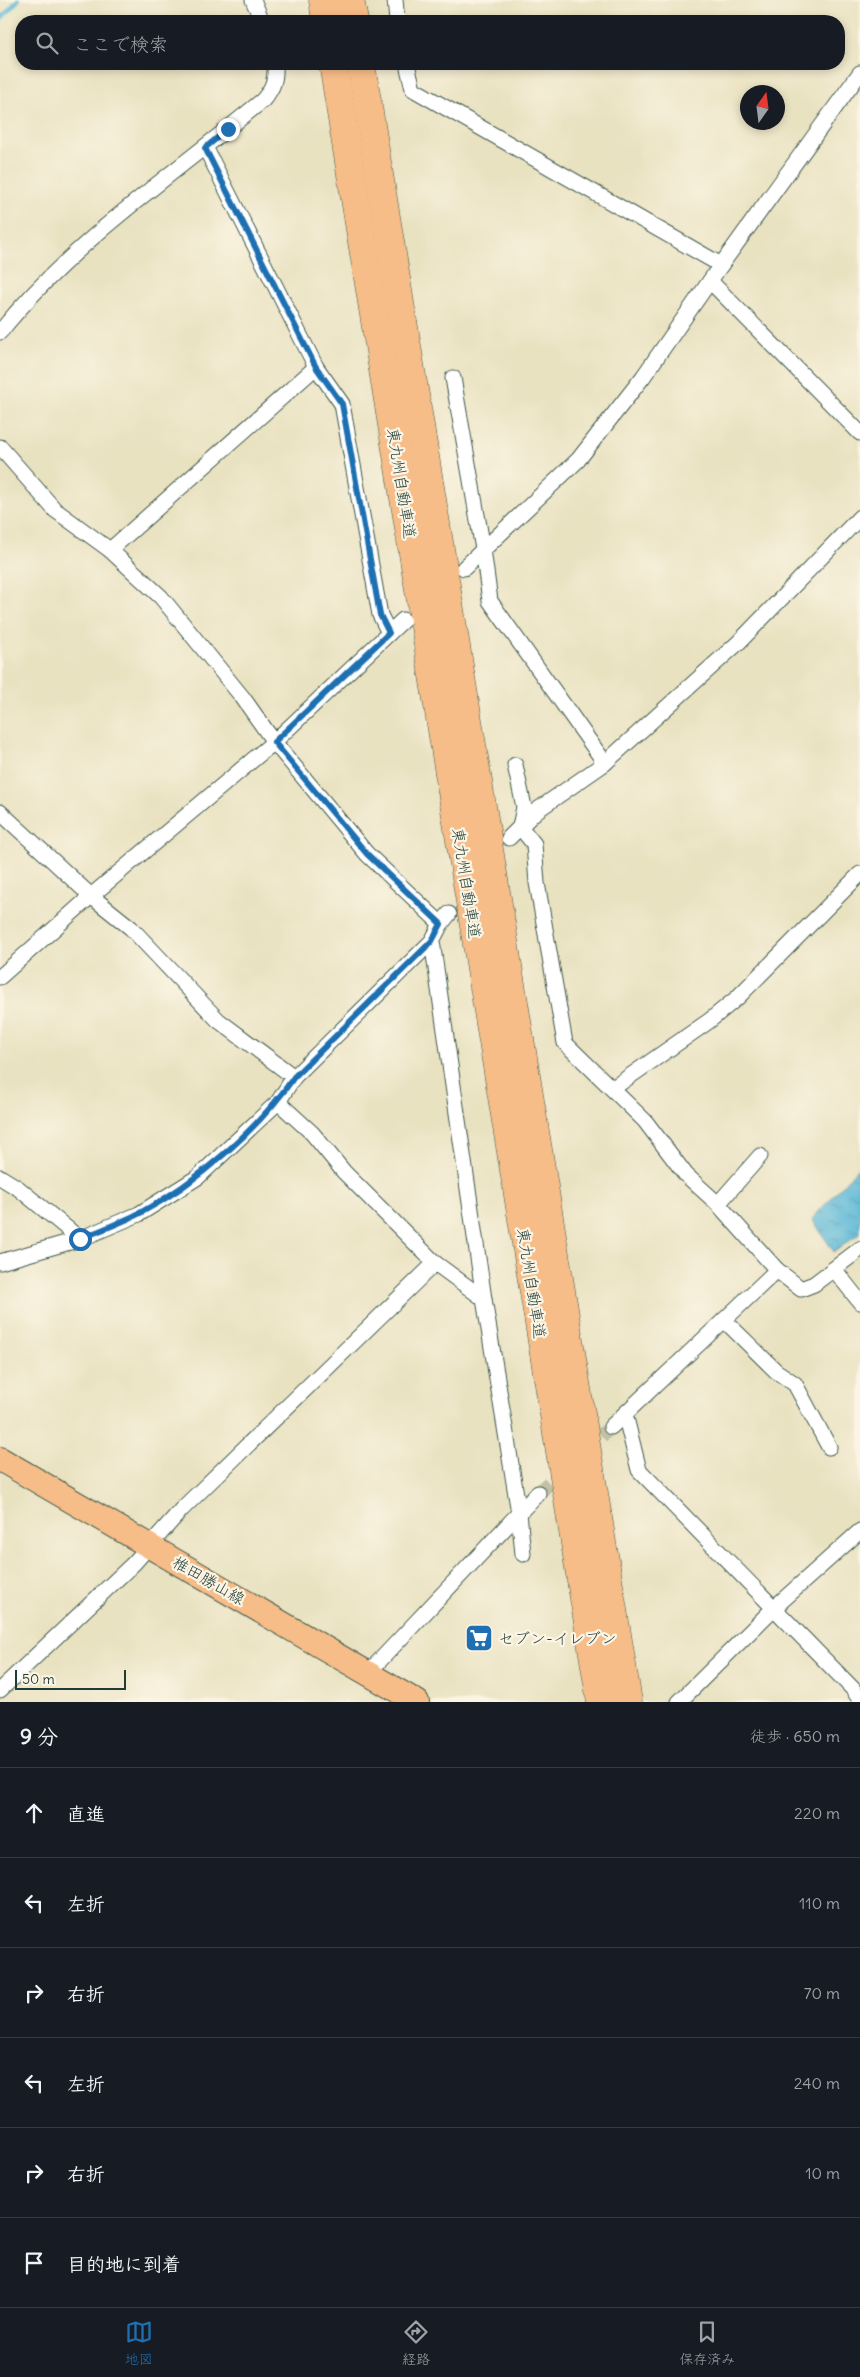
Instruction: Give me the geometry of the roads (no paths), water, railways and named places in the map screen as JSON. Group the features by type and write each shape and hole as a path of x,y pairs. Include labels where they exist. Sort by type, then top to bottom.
{"highway":[{"path":"322,0 325,15"},
{"path":"350,0 353,15"},
{"name":"東九州自動車道","path":"334,70 601,1702"},
{"name":"東九州自動車道","path":"362,70 628,1702"}],"main road":[{"name":"椎田勝山線","path":"0,1459 149,1544 417,1702"}],"street":[{"path":"253,0 259,15"},
{"path":"395,0 396,15"},
{"path":"0,332 28,298 88,239 205,148 263,100 272,88 276,78 275,70"},
{"path":"408,70 413,88 721,265"},
{"path":"464,568 578,460 643,377 860,72"},
{"path":"205,148 316,367 342,404 380,615 389,633"},
{"path":"710,281 860,433"},
{"path":"110,550 316,367"},
{"path":"453,378 483,549 490,601 606,763"},
{"path":"0,447 55,510 110,550 161,597 243,698 274,742 367,854 445,919 432,941 294,1077 278,1102 198,1177 139,1214 80,1239 0,1262"},
{"path":"508,838 536,811 606,763 739,642 860,518"},
{"path":"0,977 91,896 274,742 403,620"},
{"path":"515,765 524,807 520,827"},
{"path":"0,812 91,896 131,928 218,1020 294,1077"},
{"path":"520,827 534,844 537,883 565,1043 645,1121 686,1175 718,1204 777,1270 801,1289 814,1284 860,1250"},
{"path":"613,1088 709,1021 737,998 860,874"},
{"path":"432,941 484,1299 519,1513 523,1554"},
{"path":"278,1102 312,1133 344,1172 435,1263 484,1299"},
{"path":"718,1204 760,1156"},
{"path":"0,1177 18,1188 80,1239"},
{"path":"0,1690 134,1562 182,1509 435,1263"},
{"path":"834,1269 860,1302"},
{"path":"611,1427 777,1270"},
{"path":"724,1320 776,1371 795,1384 829,1447"},
{"path":"625,1414 639,1470 775,1607 853,1689 860,1700"},
{"path":"368,1673 538,1493"},
{"path":"679,1702 775,1607 860,1531"}],"water":[{"path":"860,1166 860,1233 834,1252 812,1219"}],"waterway":[{"path":"0,20 18,0"}],"tunnel":[{"path":"584,1451 611,1427"},
{"path":"538,1493 565,1469"}],"place":[{"name":"セブン-イレブン","path":"479,1638"}]}
